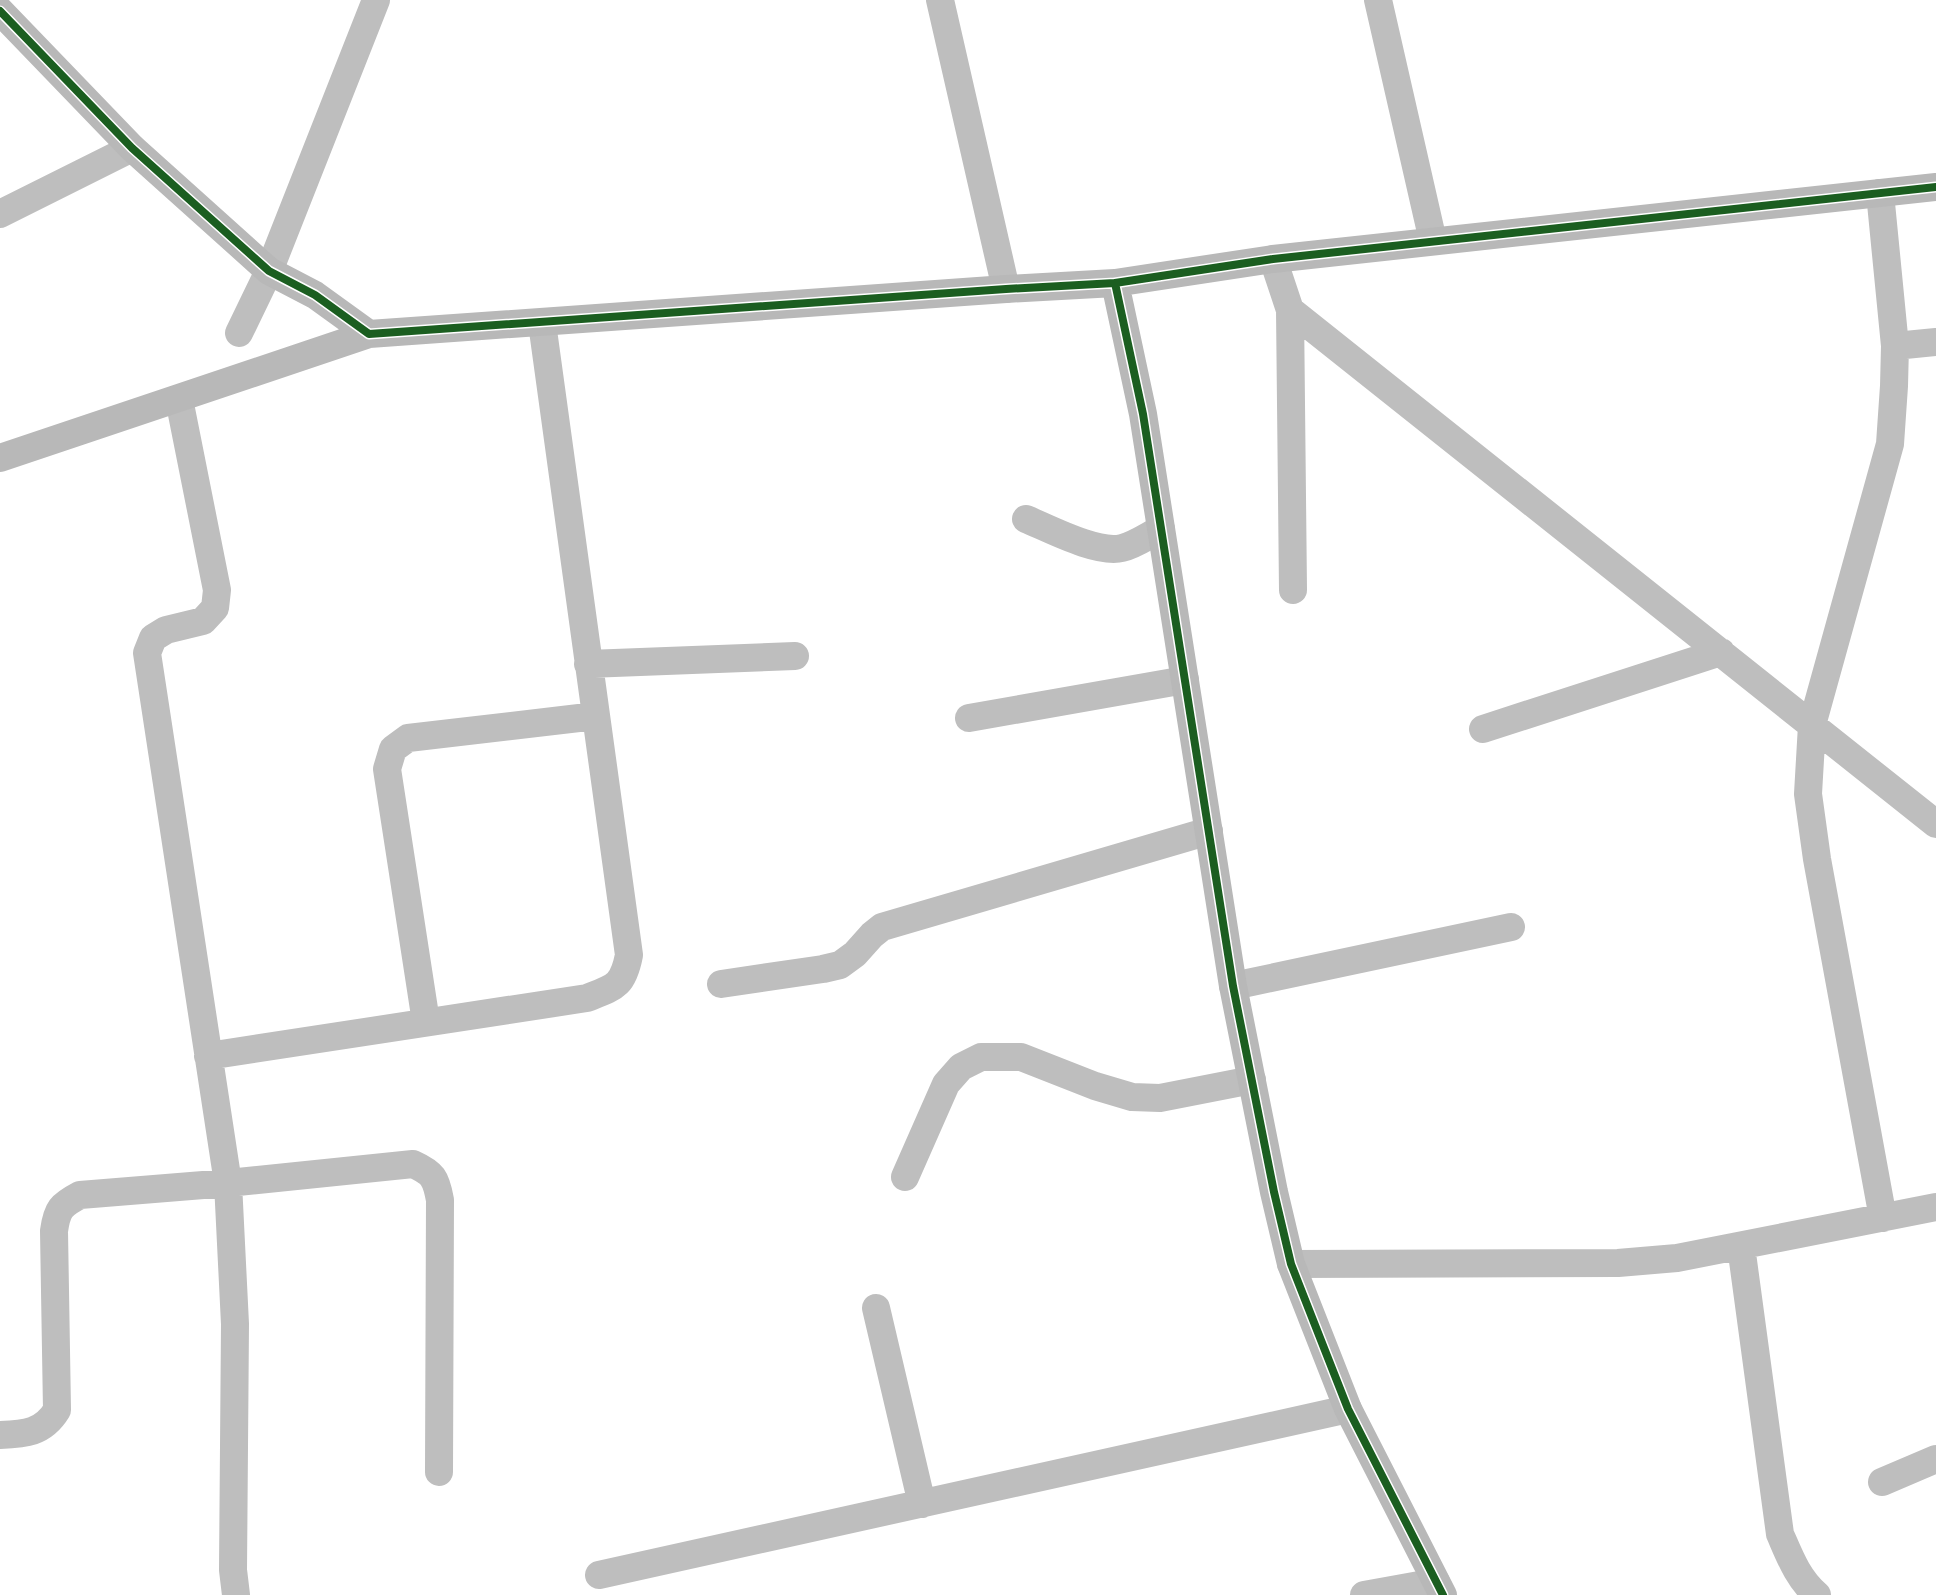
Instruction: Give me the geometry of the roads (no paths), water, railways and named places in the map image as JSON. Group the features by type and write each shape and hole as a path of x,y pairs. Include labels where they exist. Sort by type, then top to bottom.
{"street":[{"path":"239,333 269,271 376,0"},
{"path":"940,0 1014,289"},
{"path":"1378,0 1433,242"},
{"path":"0,11 132,148 269,271 315,295 369,334"},
{"path":"0,214 132,148"},
{"path":"0,458 369,334 1115,283 1273,259 1936,187"},
{"path":"1880,193 1895,346 1890,444 1812,725 1808,794 1817,859 1883,1218"},
{"path":"1273,259 1290,310 1293,590"},
{"path":"1115,283 1143,414 1233,986 1290,1264 1348,1409 1439,1588 1364,1595"},
{"path":"1290,310 1936,824"},
{"path":"208,1056 587,998 612,988 625,974 629,955 542,323"},
{"path":"1895,346 1936,342"},
{"path":"179,399 217,590 215,608 203,621 166,630 153,638 147,653 228,1183 235,1324 233,1570 236,1595"},
{"path":"1026,519 1095,547 1110,550 1124,548 1161,529"},
{"path":"1483,729 1721,652"},
{"path":"588,664 795,656"},
{"path":"969,718 1185,680"},
{"path":"426,1022 387,769 393,749 408,738 596,716"},
{"path":"721,984 840,965 855,954 872,934 882,926 1209,831"},
{"path":"1233,986 1512,927"},
{"path":"905,1177 946,1084 961,1067 981,1057 1021,1057 1094,1086 1132,1097 1160,1098 1252,1080"},
{"path":"0,1436 34,1432 50,1422 57,1410 54,1231 56,1216 64,1203 80,1195 228,1183 413,1164 428,1171 437,1183 440,1200 439,1472"},
{"path":"1290,1264 1618,1263 1678,1258 1936,1207"},
{"path":"1741,1246 1780,1534 1794,1567 1808,1588 1817,1595"},
{"path":"876,1308 922,1504"},
{"path":"599,1575 1348,1409"},
{"path":"1882,1482 1936,1459"}]}
